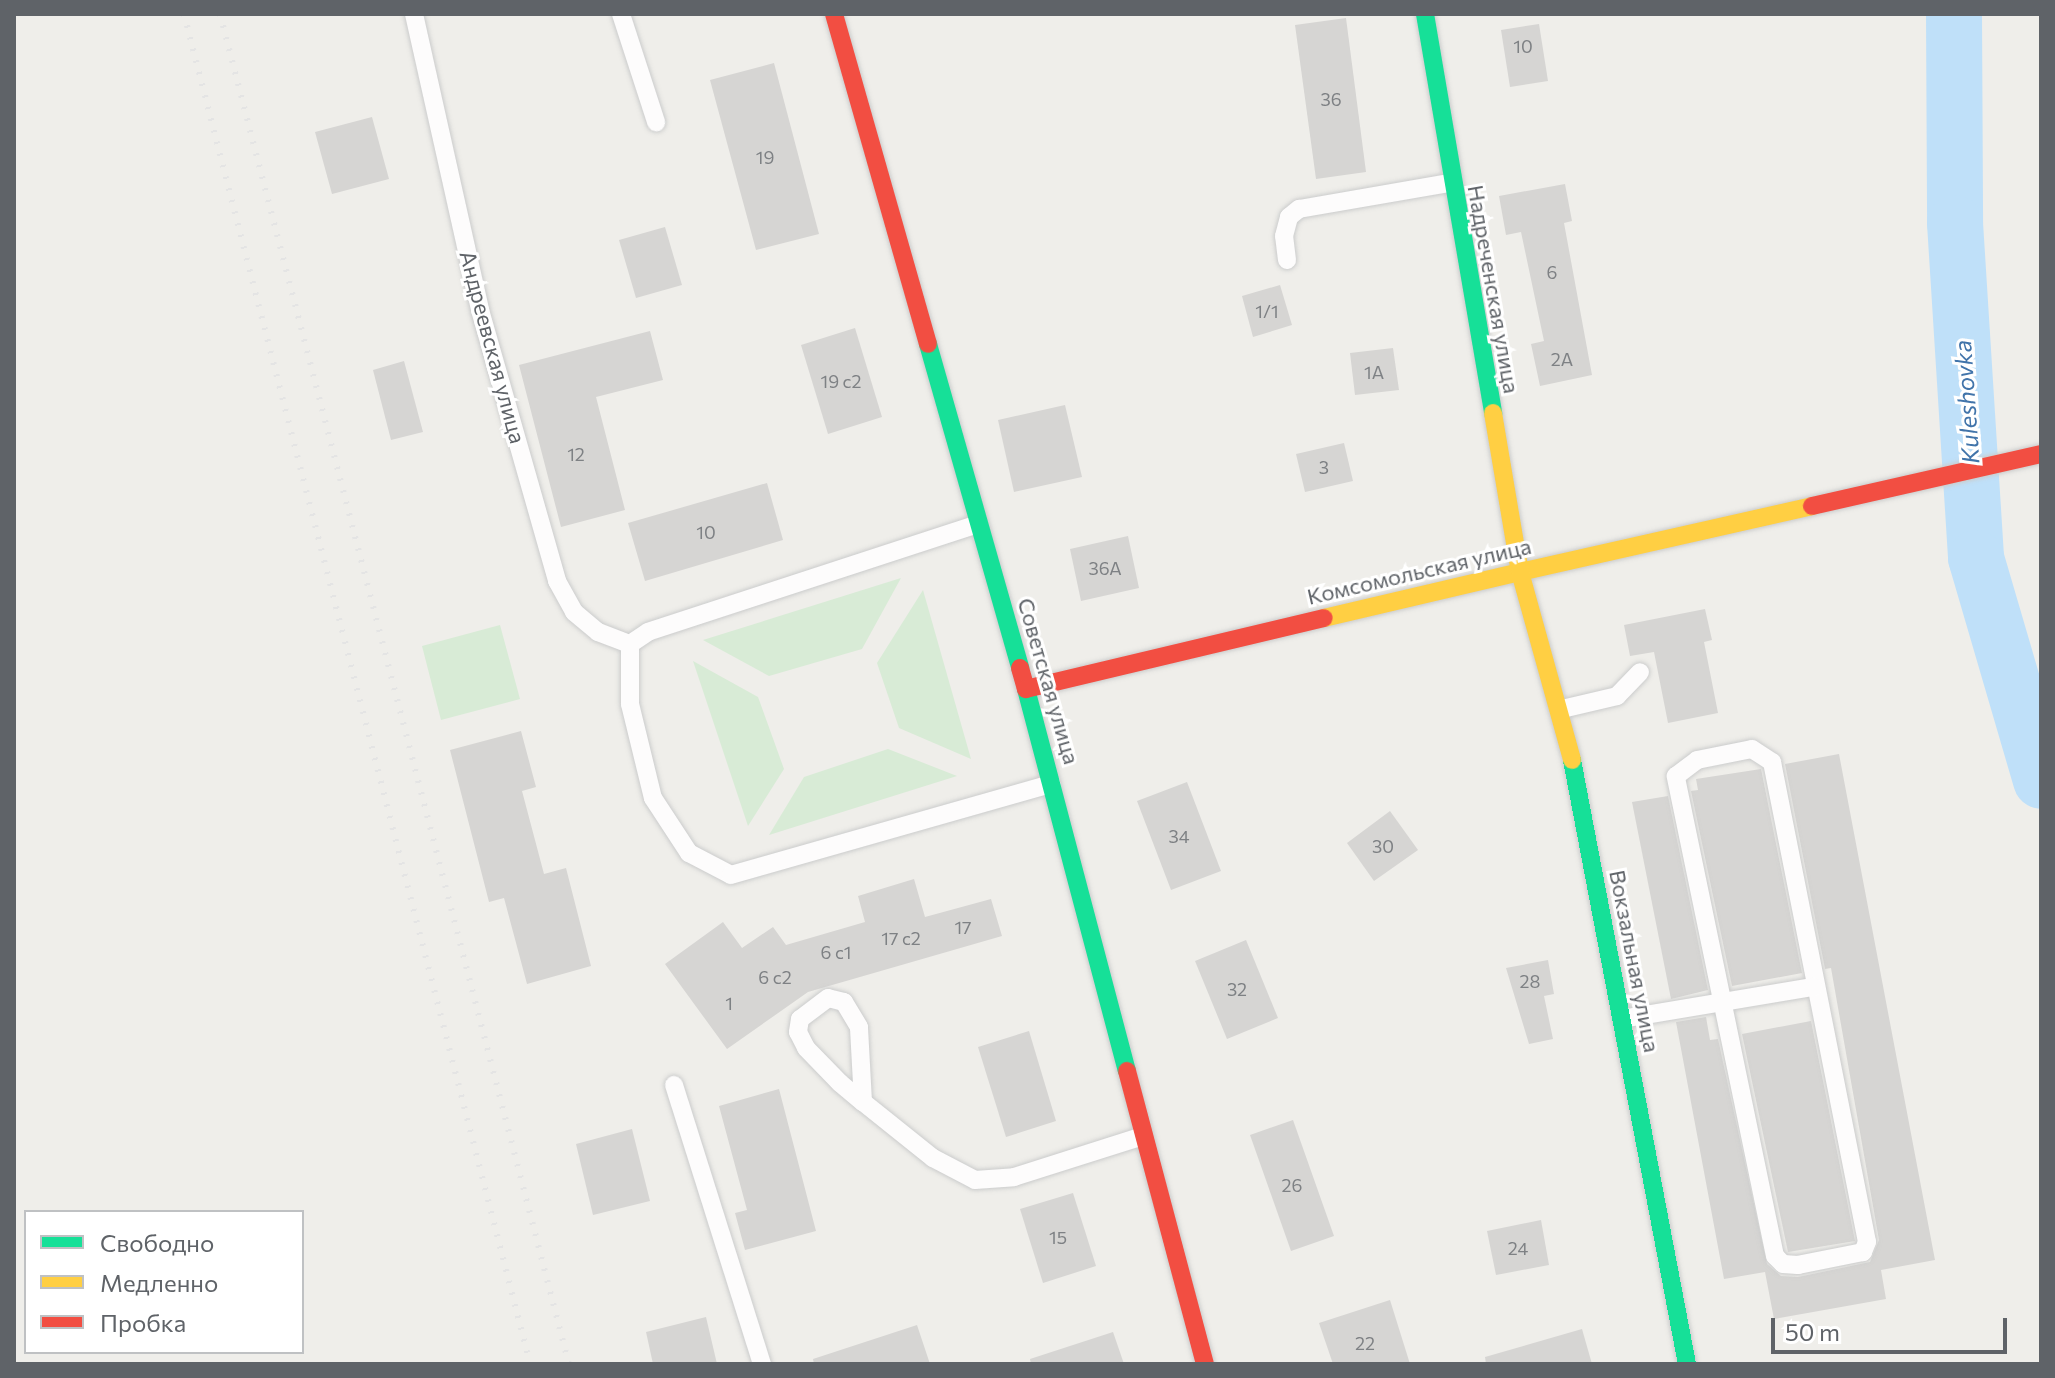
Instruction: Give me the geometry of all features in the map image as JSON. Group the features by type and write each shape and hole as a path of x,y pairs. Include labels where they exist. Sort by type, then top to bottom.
{"main road":[{"name":"Советская улица","path":"834,14 1053,783 1205,1364"},
{"name":"Надреченская улица","path":"1425,14 1450,183 1520,572"},
{"name":"Комсомольская улица","path":"1026,689 1520,572 2041,454"},
{"name":"Вокзальная улица","path":"1520,572 1562,709 1687,1364"}],"lane":[{"name":"Андреевская улица","path":"414,14 480,310 557,581 574,612 598,632 630,644"},
{"path":"621,14 656,122"},
{"path":"1287,260 1284,236 1289,217 1299,209 1450,183"},
{"path":"978,524 648,632 630,644 630,704 653,798 670,831 709,868 731,875 1053,783"},
{"path":"1562,709 1617,696 1640,672"},
{"path":"1752,749 1772,762 1813,987 1867,1242 1863,1252 1798,1265 1775,1256 1676,776 1697,760 1752,749"},
{"path":"1622,1019 1813,987"},
{"path":"863,1102 859,1027 844,1002 828,998 812,1005 798,1032 806,1048 863,1102 933,1158 975,1180 1014,1177 1143,1136"},
{"path":"674,1085 762,1364"}],"green space":[{"path":"901,578 862,649 769,676 703,640"},
{"path":"923,590 971,759 899,728 877,663"},
{"path":"500,625 520,699 441,720 422,646"},
{"path":"693,661 758,697 784,769 748,826"},
{"path":"888,749 957,776 769,835 804,777"}],"building":[{"path":"1346,18 1366,172 1316,179 1295,25"},
{"path":"1539,24 1548,81 1510,87 1501,30"},
{"path":"774,63 819,234 756,250 710,80"},
{"path":"372,117 389,179 332,194 315,132"},
{"path":"1565,184 1572,221 1564,223 1592,375 1540,386 1531,344 1544,341 1521,232 1506,235 1499,196"},
{"path":"665,227 682,285 636,298 619,240"},
{"path":"1280,285 1292,325 1253,337 1242,296"},
{"path":"855,328 882,417 828,434 801,345"},
{"path":"650,331 663,380 596,397 625,510 561,527 519,365"},
{"path":"1393,348 1399,390 1355,395 1350,353"},
{"path":"404,361 423,432 391,440 373,370"},
{"path":"1065,405 1082,477 1014,492 998,420"},
{"path":"1344,443 1353,481 1305,492 1296,454"},
{"path":"767,483 783,540 645,581 628,523"},
{"path":"1128,536 1139,588 1081,601 1070,549"},
{"path":"1705,609 1712,640 1704,642 1718,713 1668,723 1654,652 1630,656 1624,625"},
{"path":"521,731 536,787 522,791 544,874 566,868 591,966 527,984 504,898 489,902 450,750"},
{"path":"1839,754 1935,1260 1881,1270 1886,1299 1774,1319 1765,1272 1724,1279 1676,1022 1706,1017 1710,1040 1718,1039 1767,1264 1781,1276 1798,1277 1870,1262 1879,1240 1831,968 1825,969 1785,764"},
{"path":"1761,769 1802,973 1732,986 1691,791 1698,790 1696,779"},
{"path":"1187,782 1221,871 1171,890 1137,801"},
{"path":"1668,796 1708,990 1671,999 1632,802"},
{"path":"1390,811 1418,850 1374,881 1347,843"},
{"path":"914,879 925,917 991,899 1002,936 808,992 727,1049 665,964 723,922 742,948 773,927 786,945 865,922 858,896"},
{"path":"1246,940 1278,1018 1227,1039 1195,961"},
{"path":"1548,960 1554,994 1544,996 1553,1039 1529,1044 1506,968"},
{"path":"1811,1021 1855,1241 1788,1252 1742,1034"},
{"path":"1029,1031 1056,1121 1006,1137 978,1047"},
{"path":"779,1089 816,1231 745,1250 735,1213 747,1210 719,1106"},
{"path":"1293,1120 1334,1236 1291,1251 1250,1135"},
{"path":"632,1129 650,1201 593,1215 576,1144"},
{"path":"1073,1193 1096,1266 1043,1283 1020,1209"},
{"path":"1541,1220 1549,1265 1496,1275 1487,1231"},
{"path":"1390,1300 1410,1364 1333,1364 1319,1323"},
{"path":"706,1317 717,1364 653,1364 646,1332"},
{"path":"917,1325 930,1364 814,1364 813,1359"},
{"path":"1582,1329 1592,1364 1486,1364 1485,1357"},
{"path":"1113,1332 1124,1364 1031,1364 1030,1359"}],"waterway":[{"name":"Kuleshovka","path":"1954,14 1955,223 1976,558 2041,781"}],"railway":[{"path":"184,14 530,1364"},
{"path":"220,14 569,1364"}],"traffic: fast":[{"path":"1425,14 1493,413"},
{"path":"928,344 1020,668"},
{"path":"1026,689 1127,1071"},
{"path":"1572,760 1687,1364"}],"traffic: slow":[{"path":"1493,413 1520,572 1812,506"},
{"path":"1324,618 1520,572 1572,760"}],"traffic: jam":[{"path":"834,14 928,344"},
{"path":"1812,506 2041,454"},
{"path":"1020,668 1026,689 1324,618"},
{"path":"1127,1071 1205,1364"}]}
